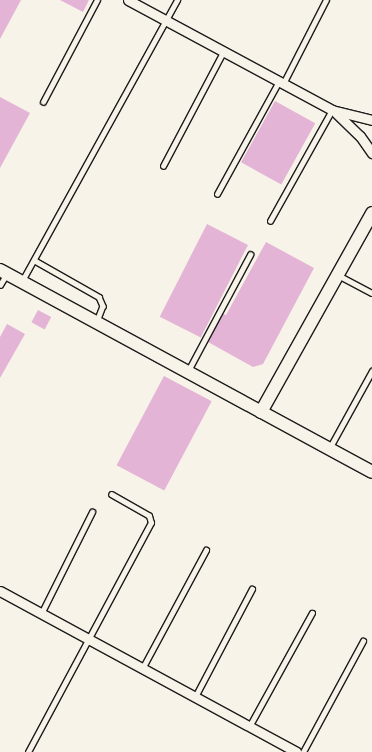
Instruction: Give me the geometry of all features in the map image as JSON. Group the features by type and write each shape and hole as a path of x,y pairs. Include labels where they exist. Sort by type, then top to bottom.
{"street":[{"path":"128,0 332,110 372,120"},
{"path":"332,110 360,136 372,153"},
{"path":"261,412 370,216 372,204"},
{"path":"3,272 372,472"},
{"path":"0,592 296,752"}],"lane":[{"path":"43,102 97,0"},
{"path":"22,281 177,0"},
{"path":"217,194 281,83 326,0"},
{"path":"163,166 223,52"},
{"path":"270,221 332,110"},
{"path":"188,372 250,255"},
{"path":"34,260 99,297 103,306 97,322"},
{"path":"0,285 3,272"},
{"path":"337,275 372,294"},
{"path":"329,448 372,371"},
{"path":"28,752 89,640 151,521 148,515 112,494"},
{"path":"41,614 92,512"},
{"path":"142,669 206,550"},
{"path":"195,697 252,589"},
{"path":"249,727 312,613"},
{"path":"303,752 363,641"}],"building":[{"path":"0,0 21,0 0,39"},
{"path":"60,0 89,0 83,12"},
{"path":"0,97 30,113 0,168"},
{"path":"275,101 315,123 281,185 241,162"},
{"path":"207,224 248,245 201,338 160,317"},
{"path":"266,242 314,268 263,364 253,367 208,342 223,314 226,315"},
{"path":"38,310 51,317 45,329 31,322"},
{"path":"7,324 25,334 0,378 0,337"},
{"path":"164,376 212,401 164,491 117,465"}]}
